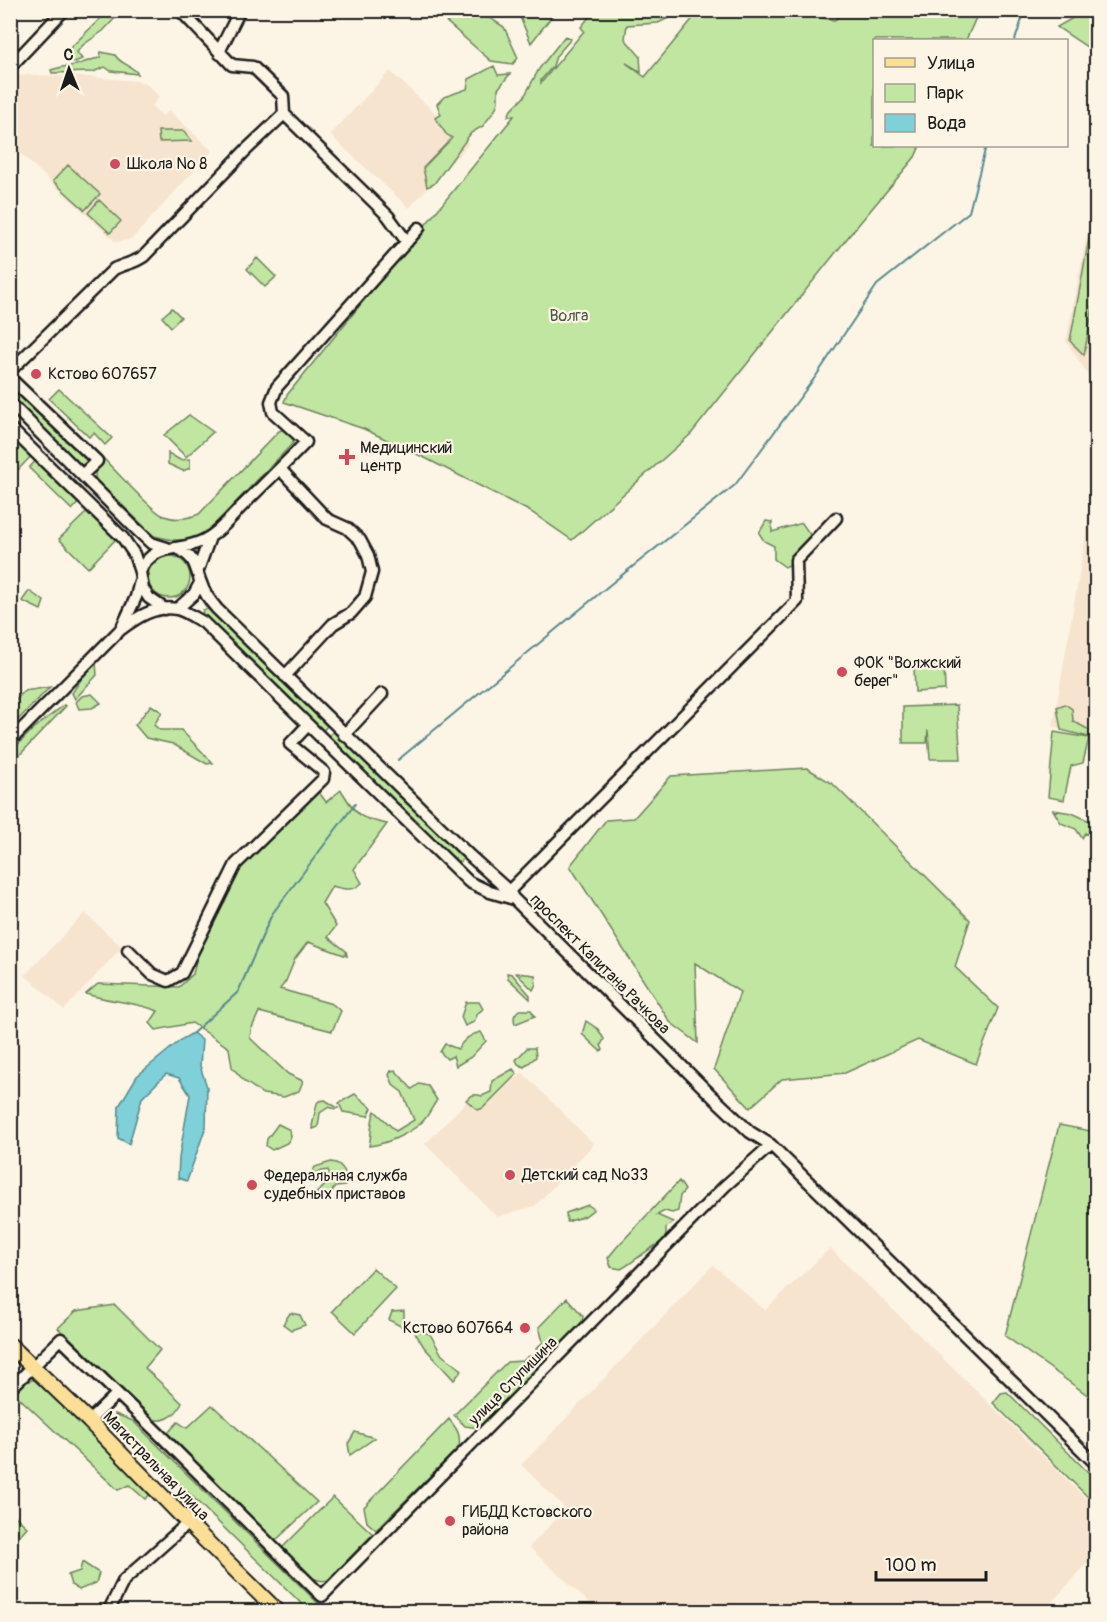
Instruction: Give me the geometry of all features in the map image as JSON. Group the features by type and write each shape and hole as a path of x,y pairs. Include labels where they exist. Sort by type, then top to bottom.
{"main road":[{"name":"Магистральная улица","path":"10,1345 278,1611"}],"street":[{"path":"10,67 64,10"},
{"path":"180,10 232,65 253,67 283,96 284,114 388,216 407,242"},
{"path":"220,54 240,10"},
{"path":"10,371 114,269 126,263 138,261 144,256 284,114"},
{"path":"120,630 132,606 140,575 148,557 172,548 186,548 210,537 306,442 273,412 271,402 277,387 419,228"},
{"path":"10,378 97,461 82,475"},
{"path":"10,403 151,543 186,553 198,570 200,583 212,603 344,735 512,895 797,601 796,560 836,518"},
{"path":"10,428 123,538 134,554 143,589 149,598 165,609"},
{"path":"280,469 327,519 347,528 360,540 368,555 372,572 365,597 351,613 333,624 285,676"},
{"path":"123,538 135,528"},
{"path":"198,570 210,537"},
{"path":"10,741 120,630 148,613 177,609 194,594 200,583"},
{"name":"проспект Капитана Рачкова","path":"177,609 202,622 469,882 490,892 512,895 712,1098 750,1132 771,1145 1096,1464"},
{"path":"344,735 382,693"},
{"path":"128,950 152,974 168,981 182,973 236,864 323,778 324,772 290,744 308,725"},
{"path":"469,882 477,876 481,866"},
{"name":"улица Ступишина","path":"117,1394 322,1596 725,1186 771,1145"},
{"path":"10,1389 61,1340 117,1394 89,1421"},
{"path":"108,1611 124,1580 188,1523"}],"shaded area":[{"path":"390,71 469,144 409,208 330,135"},
{"name":"Школа № 8","path":"14,76 90,77 147,84 159,97 152,106 163,116 169,110 212,151 132,239 116,242 11,145 10,79"},
{"path":"1096,188 1096,387 1066,341"},
{"path":"1096,476 1096,742 1053,726"},
{"path":"85,913 122,947 64,1010 25,975"},
{"name":"Детский сад №33","path":"522,1072 594,1144 535,1206 497,1217 425,1144 472,1096 487,1106"},
{"path":"830,1248 1096,1508 1096,1554 1044,1611 598,1611 529,1547 566,1509 521,1465 713,1265 765,1310"}],"green space":[{"path":"520,10 556,11 531,43 520,17"},
{"path":"108,11 119,11 119,14 103,31 77,52 82,59 75,62 64,60 65,53"},
{"path":"434,11 479,11 504,27 518,58 513,64 491,61"},
{"name":"Волга","path":"594,11 684,11 658,23 627,25 625,39 640,56 641,72 626,63 645,77 699,11 751,11 785,16 803,14 835,20 840,15 834,13 836,11 979,11 966,39 873,39 873,147 920,147 915,157 691,434 572,540 531,512 427,459 364,429 284,402 287,395 514,116 508,116 524,97 539,69 565,36 571,39 556,56 553,66 541,83 584,31 581,27"},
{"path":"1083,12 1092,16 1096,25 1096,53 1057,27"},
{"path":"101,52 115,55 138,74 111,71 105,67 93,72 52,73 51,70 54,69 100,58"},
{"path":"494,66 498,75 510,74 498,89 498,102 495,110 483,126 471,133 434,184 427,187 423,168 452,138 446,134 435,118 441,115 437,104 444,97 467,89 469,79"},
{"path":"158,131 184,131 192,141 159,142"},
{"path":"68,165 100,194 85,210 53,181"},
{"path":"99,200 121,221 110,233 88,213"},
{"path":"1096,201 1096,292 1084,355 1070,341"},
{"path":"257,258 276,277 265,287 247,269"},
{"path":"172,308 181,317 171,327 162,317"},
{"path":"11,381 92,460 89,464 81,465 15,400 11,390"},
{"path":"59,389 112,438 105,445 94,433 89,437 49,399"},
{"path":"189,415 213,432 186,457 164,435"},
{"path":"285,429 294,438 293,443 207,532 194,540 173,540 154,536 96,480 96,468 103,458 157,512 172,518 190,517 199,514 279,431"},
{"path":"10,432 33,454 18,470 11,462"},
{"path":"168,453 180,460 190,459 190,468 183,471 168,464"},
{"path":"38,458 80,501 72,510 29,468"},
{"path":"89,510 117,538 88,568 59,539"},
{"path":"766,521 772,522 772,532 802,523 811,536 805,554 795,553 799,560 785,567 774,559 774,546 764,541 759,533"},
{"path":"169,556 177,557 184,562 189,569 189,585 184,592 177,597 169,598 161,597 154,592 149,585 148,577 149,569 154,562 161,557"},
{"path":"29,591 44,601 41,610 22,601"},
{"path":"208,609 327,726 323,731 202,614 203,610"},
{"path":"96,663 97,675 75,699 72,693 84,675"},
{"path":"944,666 945,690 915,692 914,667"},
{"path":"50,687 11,727 11,706 24,691"},
{"path":"92,694 101,703 92,708 79,709 76,702 82,696"},
{"path":"1065,704 1072,709 1073,721 1089,730 1096,731 1096,739 1061,730 1057,707"},
{"path":"64,705 66,706 11,764 11,752 32,730"},
{"path":"151,705 162,712 154,725 160,730 181,730 213,763 207,764 173,744 146,738 135,725"},
{"path":"957,705 961,759 930,759 928,730 927,743 903,743 903,707"},
{"path":"333,731 464,858 458,864 328,737"},
{"path":"1054,732 1089,738 1083,763 1071,766 1064,800 1048,797"},
{"path":"807,768 833,784 970,920 955,967 998,1008 976,1064 918,1040 845,1073 782,1079 750,1108 714,1069 740,992 695,963 698,1043 670,1022 570,866 606,820 634,818 671,776"},
{"path":"341,790 363,817 387,824 354,869 362,883 351,889 332,886 322,903 336,926 328,937 346,951 347,956 308,942 295,959 280,989 332,1004 341,1011 332,1031 259,1012 251,1030 250,1038 288,1074 303,1081 299,1091 284,1097 263,1094 244,1081 232,1067 229,1048 192,1023 156,1030 150,1023 158,1011 86,994 98,984 179,987 193,974 197,957 236,868 318,791 326,802"},
{"path":"1053,810 1072,813 1096,824 1096,838 1085,833 1082,838 1076,829 1061,823"},
{"path":"507,973 512,974 530,995 530,999 508,978"},
{"path":"516,973 535,975 536,984 533,990"},
{"path":"466,1002 479,1002 483,1009 478,1013 474,1022 465,1026 461,1017"},
{"path":"519,1010 531,1010 535,1016 515,1024 514,1016"},
{"path":"586,1021 598,1029 604,1039 601,1045 603,1050 600,1051 582,1034"},
{"path":"481,1032 486,1041 471,1057 456,1066 453,1056 447,1059 440,1052 445,1044 458,1049 467,1038"},
{"path":"527,1048 535,1048 536,1057 524,1067 516,1060"},
{"path":"513,1069 517,1074 483,1108 478,1110 466,1100 474,1095 482,1096 491,1092 492,1081"},
{"path":"395,1070 412,1089 419,1084 428,1086 437,1100 421,1123 396,1138 369,1146 375,1111 396,1131 414,1120 402,1092 394,1086 389,1075"},
{"path":"355,1094 372,1108 368,1116 343,1112 339,1103"},
{"path":"325,1100 338,1108 329,1107 320,1113 318,1127 313,1129 317,1103"},
{"path":"278,1124 290,1130 291,1137 287,1143 272,1150 266,1146 267,1139"},
{"path":"1059,1125 1096,1132 1096,1401 1005,1336"},
{"path":"331,1162 344,1170 345,1186 335,1187 329,1195 321,1197 316,1193 329,1180 328,1170 312,1173 315,1167"},
{"path":"679,1181 685,1190 680,1196 678,1211 672,1213 665,1211 657,1215 673,1222 666,1228 666,1240 621,1269 611,1267 608,1258"},
{"path":"588,1205 594,1209 585,1216 567,1222 566,1213"},
{"path":"373,1268 396,1289 355,1333 332,1311"},
{"path":"567,1298 583,1316 582,1323 550,1357 545,1359 536,1349 543,1342 539,1327"},
{"path":"115,1305 160,1350 145,1368 182,1403 176,1412 164,1420 149,1418 58,1328 76,1311"},
{"path":"404,1311 404,1328 389,1320 392,1312"},
{"path":"290,1313 300,1315 305,1325 291,1330 283,1324"},
{"path":"412,1328 430,1334 442,1355 462,1370 454,1380 424,1347"},
{"path":"528,1356 536,1359 539,1367 479,1428 465,1426 454,1415 507,1362 523,1361"},
{"path":"38,1380 144,1482 152,1493 145,1499 129,1485 118,1490 14,1393 25,1382"},
{"path":"1007,1392 1096,1480 1096,1505 993,1403 1001,1393"},
{"path":"212,1405 317,1502 274,1542 166,1435 178,1422 187,1428"},
{"path":"115,1414 133,1421 326,1611 309,1611 116,1422"},
{"path":"449,1419 458,1432 459,1447 376,1530 367,1522 364,1507"},
{"path":"355,1432 375,1438 350,1455 348,1444"},
{"path":"333,1497 373,1534 328,1580 321,1581 302,1570 282,1548"},
{"path":"15,1516 27,1527 11,1545 11,1521"},
{"path":"82,1562 99,1573 96,1583 79,1590 71,1585 68,1575 80,1571"}],"water":[{"path":"193,1033 202,1040 200,1066 207,1087 206,1126 187,1181 178,1178 179,1158 190,1095 179,1078 166,1074 142,1098 129,1144 118,1138 119,1106 137,1076 182,1039"}],"waterway":[{"path":"1015,39 1025,10"},
{"path":"398,760 612,583 735,485 816,376 877,285 969,212 986,147"},
{"path":"193,1033 238,992 272,914 355,804"}],"place":[{"name":"Школа № 8","path":"115,164"},
{"name":"Кстово 607657","path":"36,374"},
{"name":"Медицинский центр","path":"347,457"},
{"name":"ФОК \"Волжский берег\"","path":"842,672"},
{"name":"Детский сад №33","path":"510,1175"},
{"name":"Федеральная служба судебных приставов","path":"252,1185"},
{"name":"Кстово 607664","path":"525,1328"},
{"name":"ГИБДД Кстовского района","path":"450,1521"}]}
